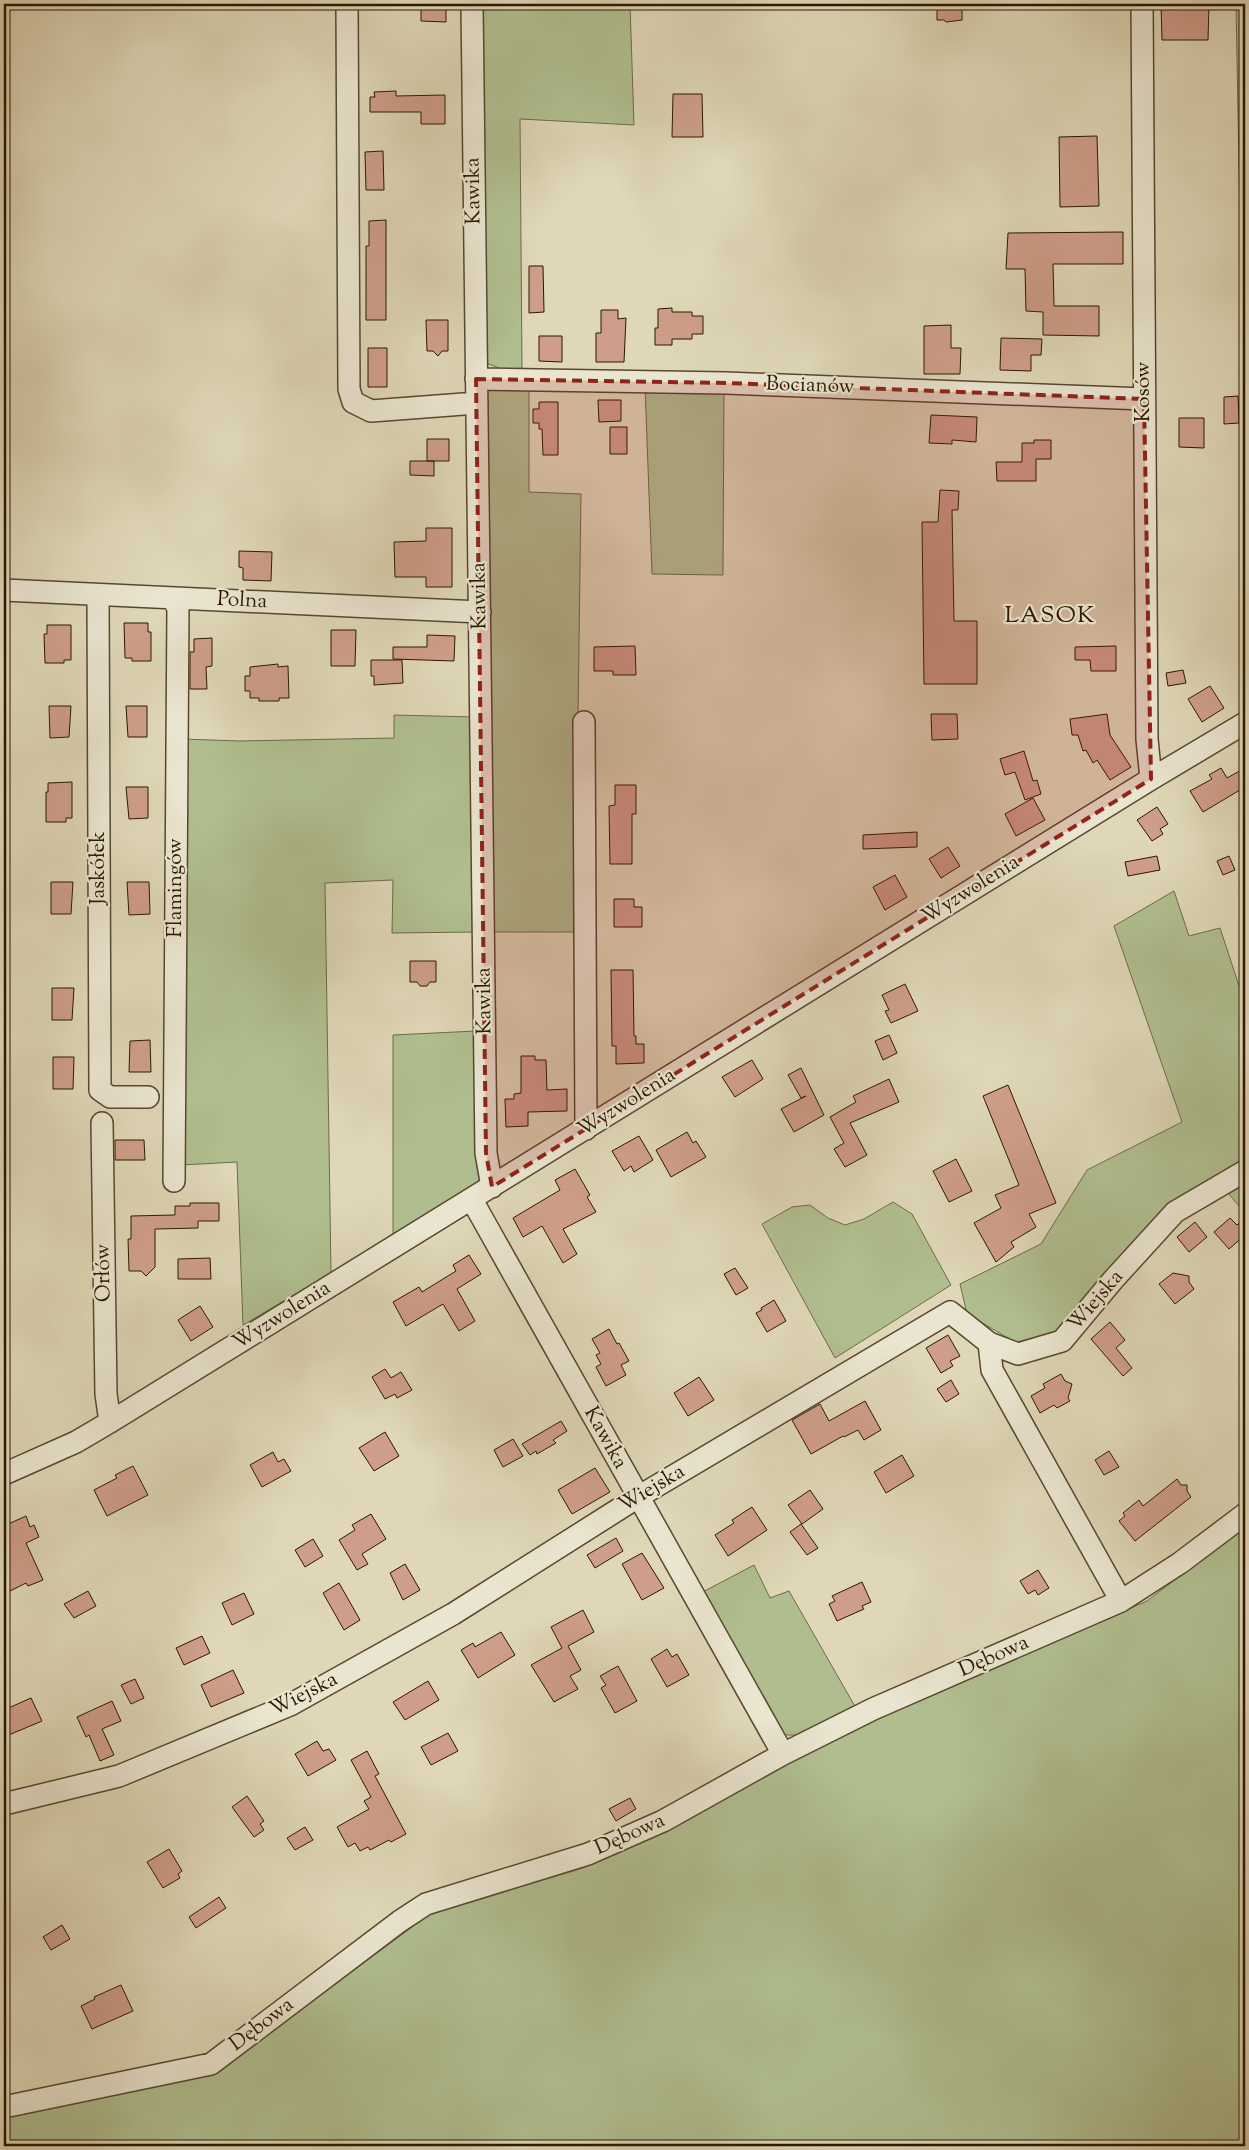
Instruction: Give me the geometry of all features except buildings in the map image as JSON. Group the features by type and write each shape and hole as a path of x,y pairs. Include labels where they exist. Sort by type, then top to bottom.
{"street":[{"path":"347,4 349,389 353,402 371,411 477,403"},
{"name":"Kawika","path":"472,4 486,1153 492,1187"},
{"name":"Kosów","path":"1142,4 1147,739 1151,779"},
{"name":"Bocianów","path":"476,378 708,382 1144,399"},
{"name":"Polna","path":"4,590 480,612"},
{"name":"Jaskółek","path":"98,594 100,1090 110,1098 148,1097"},
{"name":"Flamingów","path":"171,598 178,607 174,1181"},
{"path":"584,722 586,1129"},
{"name":"Wyzwolenia","path":"4,1474 76,1442 110,1422 1151,779 1245,723"},
{"name":"Orłów","path":"102,1123 106,1394 110,1422"},
{"name":"Wiejska","path":"4,1804 118,1776 290,1705 453,1614 638,1497 950,1312 989,1343 1018,1354 1062,1341 1113,1280 1175,1212 1245,1171"},
{"name":"Kawika","path":"472,1200 782,1754"},
{"path":"989,1343 992,1370 1121,1601"},
{"name":"Dębowa","path":"4,2107 211,2064 400,1921 426,1904 588,1854 663,1821 782,1754 873,1710 1121,1601 1180,1563 1245,1514"}],"highlighted area":[{"path":"476,379 726,383 1144,399 1151,779 492,1187 486,1153"}],"green space":[{"path":"482,4 630,4 634,125 520,119 522,370 502,369 486,363"},
{"path":"1236,4 1245,4 1245,493"},
{"path":"484,384 529,384 529,492 581,494 578,718 582,932 492,932"},
{"path":"645,386 724,388 723,575 652,574"},
{"path":"394,715 475,717 478,932 392,933 393,880 325,883 331,1273 243,1325 237,1162 181,1165 182,739 240,741 394,738"},
{"path":"1174,891 1189,936 1220,928 1245,1004 1245,1162 1057,1332 1020,1345 967,1314 960,1284 1041,1244 1087,1170 1182,1122 1114,926"},
{"path":"476,1031 481,1182 393,1234 393,1035"},
{"path":"1245,1178 1245,1213 1228,1193"},
{"path":"893,1202 912,1214 951,1285 835,1358 762,1224 792,1207 810,1205 828,1218 845,1225 864,1219"},
{"path":"1245,1526 1245,2146 4,2146 4,2117 212,2074 430,1914 583,1868 667,1828 789,1760 948,1685 1147,1601"},
{"path":"754,1565 770,1598 789,1591 857,1710 803,1735 783,1735 697,1595"}],"district":[{"name":"LASOK","path":"1050,616"}]}
